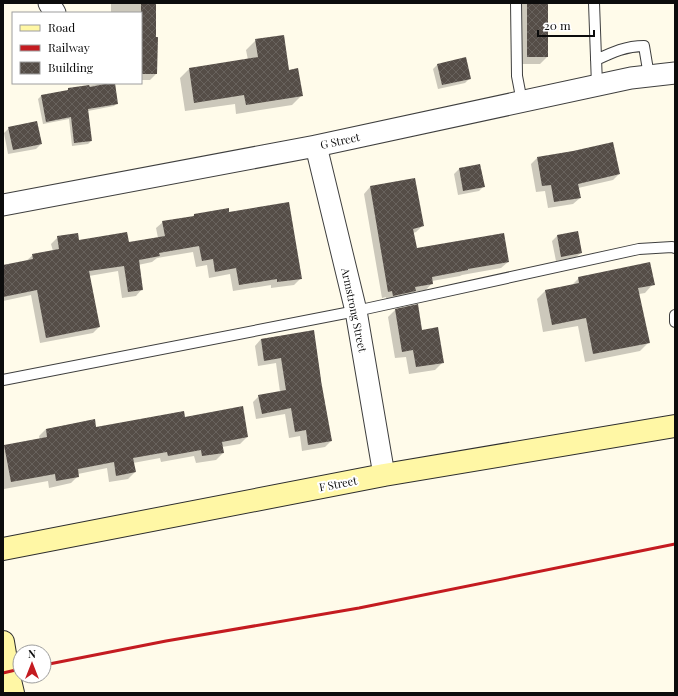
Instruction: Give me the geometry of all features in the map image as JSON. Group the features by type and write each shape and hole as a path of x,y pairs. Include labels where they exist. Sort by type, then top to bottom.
{"street":[{"path":"49,3 54,12"},
{"name":"G Street","path":"3,205 316,146 631,78 675,73"},
{"name":"Armstrong Street","path":"316,146 356,311 384,475"},
{"name":"F Street","path":"3,549 384,475 675,426"},
{"path":"3,642 13,693"}],"lane":[{"path":"516,3 517,76 522,102"},
{"path":"594,3 597,85"},
{"path":"596,60 620,49 634,46 644,46 649,76"},
{"path":"3,380 356,311 639,249 675,248"},
{"path":"675,315 675,322"}],"building":[{"path":"141,3 156,3 156,37 158,37 157,74 142,74"},
{"path":"527,3 548,3 548,57 527,57"},
{"path":"284,35 289,70 298,68 303,96 246,105 244,95 194,103 189,68 258,57 255,39"},
{"path":"466,57 471,79 442,85 437,64"},
{"path":"105,84 115,84 118,104 88,109 92,141 74,143 71,117 46,122 41,95 68,90 68,88 89,85 90,87"},
{"path":"37,121 42,144 13,150 8,127"},
{"path":"613,142 620,174 578,184 581,198 554,202 551,185 542,186 537,157"},
{"path":"480,164 485,187 463,191 459,168"},
{"path":"415,178 424,226 413,229 417,248 504,233 509,262 432,277 433,284 415,287 416,291 393,296 392,291 388,292 370,186"},
{"path":"289,202 302,279 277,282 277,279 239,285 236,268 215,272 213,259 202,261 199,246 159,253 160,256 139,260 143,290 128,292 124,266 89,271 100,327 46,338 37,290 3,297 3,265 33,259 32,254 59,249 57,236 78,233 79,240 127,232 129,242 165,236 162,221 229,208 229,212"},
{"path":"578,231 582,253 561,257 557,235"},
{"path":"650,262 655,285 638,288 650,343 593,354 586,318 552,325 545,290 579,283 578,277"},
{"path":"418,304 422,330 438,327 444,363 416,367 413,350 402,352 395,309"},
{"path":"314,330 321,381 332,441 308,445 306,430 295,432 291,408 262,414 258,395 286,390 281,358 264,361 261,339"},
{"path":"243,406 248,437 222,442 224,453 202,456 201,450 168,456 167,452 133,458 136,472 116,476 114,462 78,469 79,477 56,481 55,474 11,482 4,445 47,437 46,429 95,419 96,427 184,411 185,417"}],"railway":[{"path":"52,663 166,641 359,608 675,544"},
{"path":"3,673 12,671"}]}
